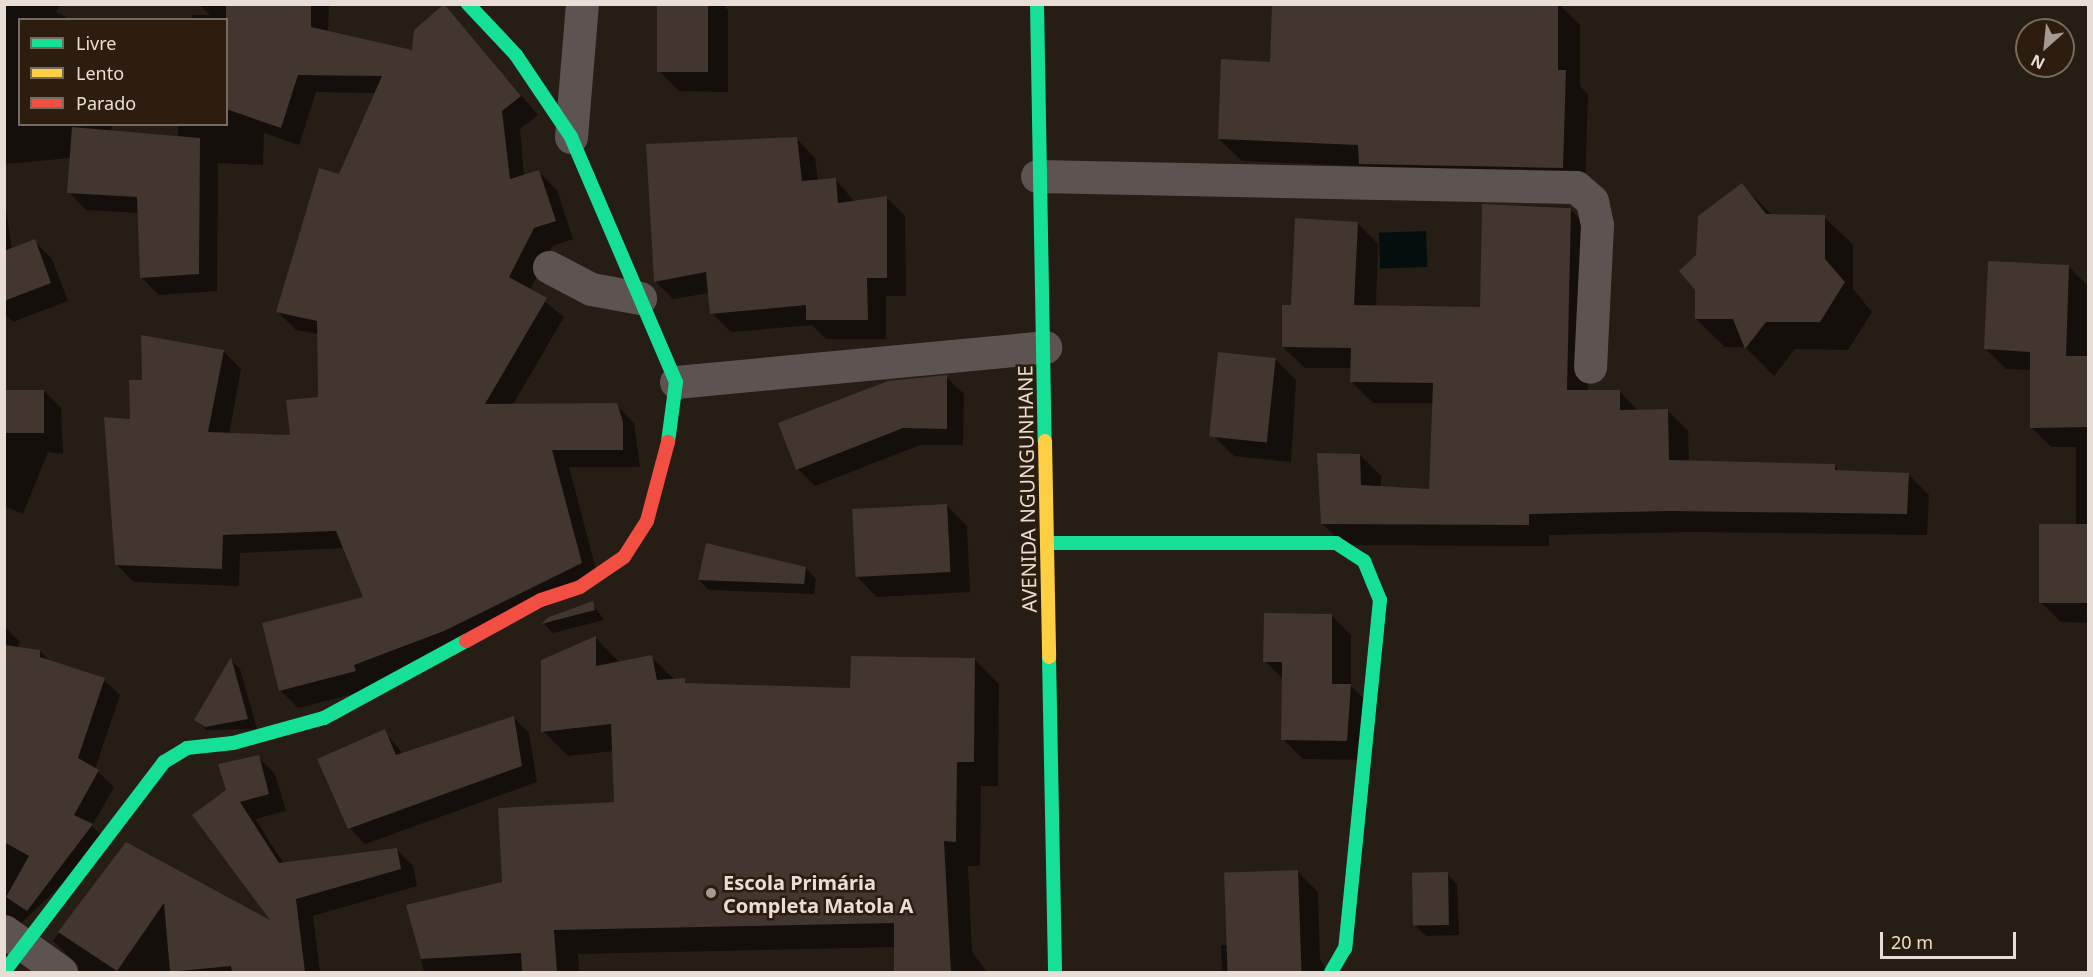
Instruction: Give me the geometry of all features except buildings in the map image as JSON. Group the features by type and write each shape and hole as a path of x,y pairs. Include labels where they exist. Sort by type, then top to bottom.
{"street":[{"path":"4,972 15,938 165,762 187,748 233,743 324,718 541,600 580,587 624,557 647,520 666,460 676,382 571,137 516,55 468,4"},
{"path":"571,137 582,4"},
{"name":"AVENIDA NGUNGUNHANE","path":"1036,4 1037,176 1045,347 1055,972"},
{"path":"1037,176 1576,187 1592,201 1597,225 1590,367"},
{"path":"549,267 591,289 640,298"},
{"path":"676,382 1045,347"},
{"path":"1047,543 1336,543 1364,561 1380,600 1345,948 1331,972"},
{"path":"15,938 61,972"}],"shaded area":[{"path":"1426,231 1427,267 1380,269 1379,233"}],"traffic: fast":[{"path":"468,4 516,55 571,137 676,382 668,442"},
{"path":"1037,4 1045,441"},
{"path":"1047,543 1336,543 1364,561 1380,600 1345,948 1331,972"},
{"path":"4,972 164,762 187,748 233,743 324,718 466,641"},
{"path":"1049,657 1055,972"}],"traffic: slow":[{"path":"1045,441 1049,657"}],"traffic: jam":[{"path":"466,641 541,600 580,587 624,557 647,521 668,442"}],"place":[{"name":"Escola Primária Completa Matola A","path":"711,893"}]}
